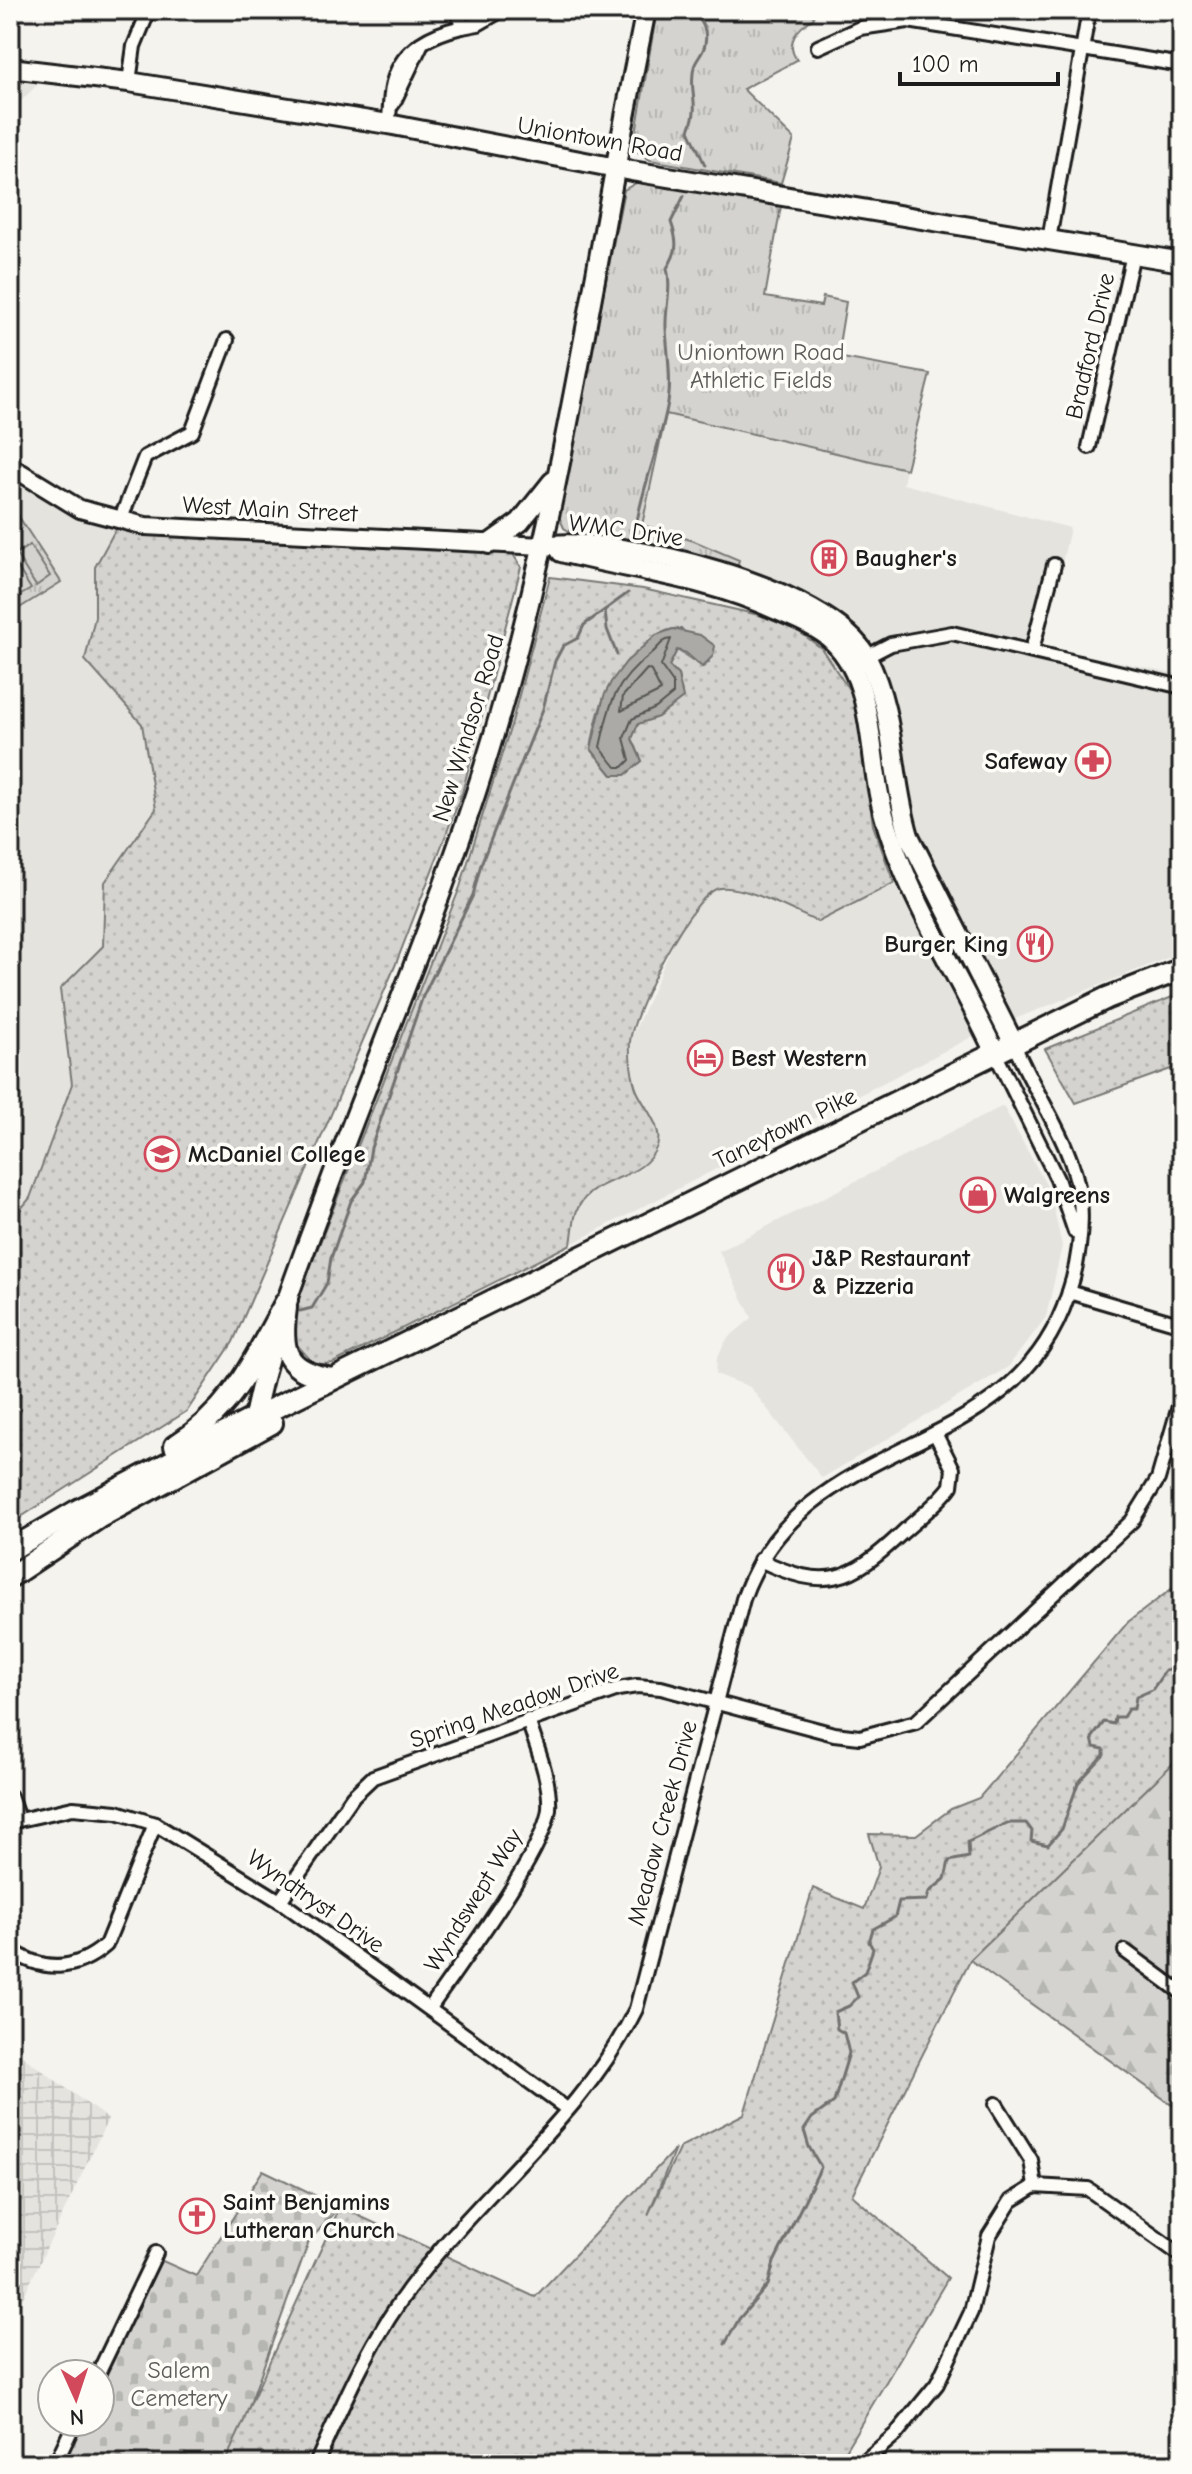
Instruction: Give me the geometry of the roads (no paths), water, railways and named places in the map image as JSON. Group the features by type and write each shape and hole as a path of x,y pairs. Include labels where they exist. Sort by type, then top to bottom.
{"highway":[{"name":"Taneytown Pike","path":"253,1426 458,1320 995,1053 1107,998 1182,969"},
{"path":"287,1300 283,1333 290,1360 304,1372 332,1379"},
{"path":"10,1548 80,1509 213,1420 240,1385 287,1300"},
{"name":"Taneytown Pike","path":"253,1426 332,1379 458,1320"},
{"path":"80,1509 253,1426"},
{"path":"10,1577 100,1517 253,1426"}],"main road":[{"name":"New Windsor Road","path":"253,1426 287,1300 477,789 543,546 646,10"},
{"name":"Uniontown Road","path":"10,68 390,115 614,168 1182,262"},
{"path":"489,544 520,522 556,476"},
{"name":"WMC Drive","path":"543,546 564,543 594,546 707,567 815,611 848,631 867,657 890,723 899,804 909,836 1014,1044"},
{"name":"WMC Drive","path":"543,546 704,581 751,598 827,636 850,666 866,707 880,799 896,848 995,1053"}],"street":[{"path":"129,82 134,46 149,10"},
{"path":"457,10 462,27"},
{"path":"390,115 397,71 412,50 436,33 478,24 502,10"},
{"path":"937,25 940,10"},
{"path":"1049,240 1089,10"},
{"path":"818,47 860,28 908,21 1182,65"},
{"name":"Bradford Drive","path":"1089,447 1133,254"},
{"path":"120,521 145,457 156,448 192,432 227,340"},
{"name":"West Main Street","path":"10,466 59,499 120,521 193,531 543,546"},
{"path":"1032,650 1054,565"},
{"path":"850,666 891,644 952,633 1182,687"},
{"name":"Meadow Creek Drive","path":"316,2464 383,2324 461,2226 595,2081 636,2009 743,1599 760,1560 789,1520 823,1492 996,1398 1023,1374 1051,1335 1069,1292 1078,1248 1080,1199 1072,1166 1014,1044"},
{"name":"Meadow Creek Drive","path":"995,1053 1057,1179 1078,1248"},
{"path":"1069,1292 1182,1325"},
{"name":"Spring Meadow Drive","path":"280,1901 353,1796 373,1777 528,1720 637,1686 661,1688 847,1735 885,1732 916,1722 1132,1521 1158,1479 1182,1396"},
{"path":"760,1560 793,1575 814,1579 842,1577 864,1567 951,1486 953,1469 935,1433"},
{"name":"Wyndswept Way","path":"430,2008 526,1865 549,1809 542,1763 528,1720"},
{"path":"10,1796 14,1820"},
{"name":"Wyndtryst Drive","path":"14,1820 73,1808 117,1812 155,1824 280,1901 567,2109"},
{"path":"10,1949 41,1965 58,1967 93,1956 106,1945 155,1824"},
{"path":"1125,1951 1182,1993"},
{"path":"996,2104 1031,2160 1035,2186"},
{"path":"861,2464 896,2434 937,2384 971,2312 989,2236 1011,2201 1035,2186 1088,2189 1182,2256"},
{"path":"106,2358 156,2253"},
{"path":"55,2464 67,2438"}],"water":[{"path":"673,629 700,635 715,646 713,656 702,667 686,653 677,650 669,666 678,675 683,698 658,717 638,724 632,739 642,761 625,775 612,775 591,749 604,696 626,662 656,635"}],"waterway":[{"path":"702,10 700,20 706,41 694,67 694,113 689,130 705,165"},
{"path":"636,527 668,402 667,268 676,246 671,222 684,196"},
{"path":"300,1311 312,1308 327,1283 331,1258 351,1201 365,1182 371,1148 423,996 473,895 481,864 543,709 555,661 563,646 578,638 584,625 628,593"},
{"path":"605,611 607,629 617,655"},
{"path":"725,2344 739,2319 768,2285 774,2262 821,2167 809,2147 804,2130 812,2118 834,2102 849,2053 844,2033 837,2029 835,2012 849,2006 858,1997 852,1982 865,1972 873,1949 869,1942 873,1929 895,1917 899,1901 927,1900 929,1892 945,1879 949,1861 969,1857 968,1842 1007,1823 1026,1823 1032,1831 1031,1841 1048,1845 1062,1829 1078,1783 1104,1755 1104,1749 1094,1747 1092,1738 1104,1722 1114,1724 1115,1717 1123,1717 1128,1709 1134,1709 1136,1697 1152,1690 1165,1671 1182,1667"}],"place":[{"name":"Baugher's","path":"829,558"},
{"name":"Safeway","path":"1093,761"},
{"name":"Burger King","path":"1035,944"},
{"name":"Best Western","path":"705,1058"},
{"name":"McDaniel College","path":"162,1154"},
{"name":"Walgreens","path":"978,1195"},
{"name":"J&P Restaurant & Pizzeria","path":"786,1272"},
{"name":"Saint Benjamins Lutheran Church","path":"197,2216"}],"park label":[{"name":"Uniontown Road Athletic Fields","path":"761,366"},
{"name":"Salem Cemetery","path":"179,2384"}]}
